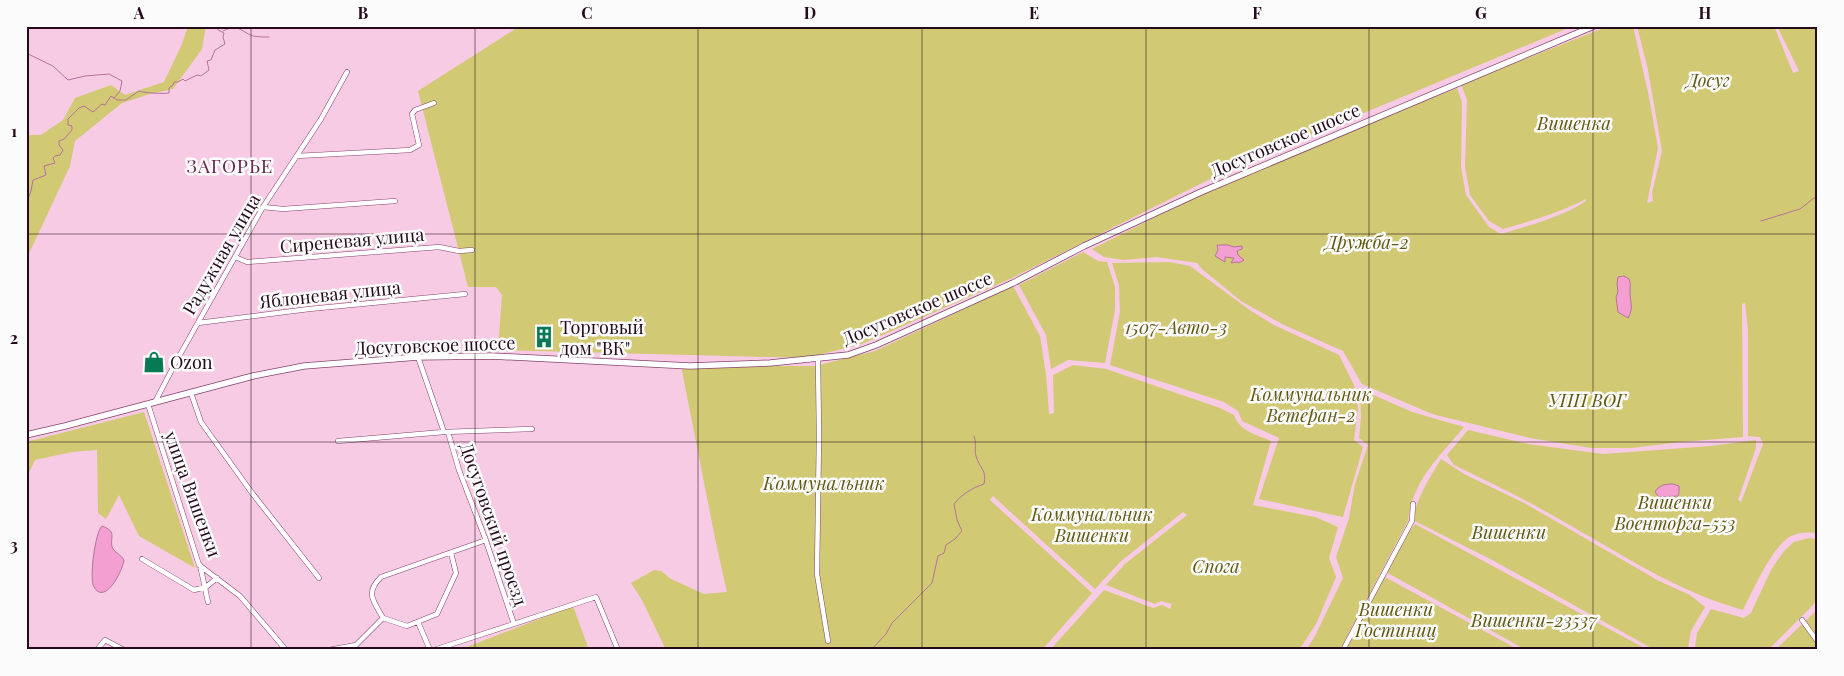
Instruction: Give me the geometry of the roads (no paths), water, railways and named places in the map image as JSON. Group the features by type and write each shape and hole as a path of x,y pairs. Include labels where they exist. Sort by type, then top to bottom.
{"main road":[{"name":"Досуговское шоссе","path":"26,435 253,376 304,366 418,357 491,356 690,366 818,360 848,355 876,345 1013,283 1084,246 1201,192 1594,26"}],"street":[{"name":"Радужная улица","path":"155,402 263,207 297,156 347,72"},
{"path":"297,156 410,150 419,145 412,114 415,110 434,103"},
{"path":"263,207 283,209 394,201"},
{"name":"Сиреневая улица","path":"235,257 248,262 439,247 459,251 472,250"},
{"name":"Яблоневая улица","path":"198,323 309,309 465,294"},
{"name":"Досуговский проезд","path":"418,357 486,540 514,624"},
{"path":"818,360 817,574 828,641"},
{"path":"190,393 201,422 252,493 318,578"},
{"name":"улица Вишенки","path":"148,404 199,564 240,596 286,650"},
{"path":"338,441 446,432 532,429"},
{"path":"1343,650 1412,521 1413,504"},
{"path":"451,553 456,573 437,614 407,626 383,618 373,600 371,592 373,585 381,577 486,540"},
{"path":"142,559 194,590 205,587 217,578"},
{"path":"199,564 208,602"},
{"path":"418,622 432,650 596,597 599,600 618,650"},
{"path":"329,650 356,645 383,618"},
{"path":"1802,620 1818,642"},
{"path":"97,650 105,640 124,650"},
{"path":"282,643 282,650"}],"waterway":[{"path":"26,205 33,180 46,175 44,166 55,163 53,158 60,155 63,150 59,145 59,141 64,139 72,130 72,126 68,125 68,119 79,108 84,106 93,112 102,104 105,105 111,96 117,100 126,100 139,91 169,93 169,88 174,82 183,79 185,81 197,75 201,76 209,70 207,61 211,60 215,50 225,44 224,33 218,30 218,26"},
{"path":"223,31 236,28 253,36 269,37"},
{"path":"26,53 53,66 68,80 109,74 122,81 120,91 114,98"},
{"path":"1761,221 1800,209 1818,195"},
{"path":"871,650 886,634 892,623 932,583 938,556 944,553 946,545 962,531 957,520 954,504 960,497 975,487 984,484 985,479 984,472 976,456 974,436"}],"place":[{"name":"Торговый дом \"ВК\"","path":"544,337"},
{"name":"Ozon","path":"154,362"}],"district":[{"name":"ЗАГОРЬЕ","path":"230,165"}],"park label":[{"name":"Досуг","path":"1708,80"},
{"name":"Вишенка","path":"1574,123"},
{"name":"Дружба-2","path":"1367,242"},
{"name":"1507-Авто-3","path":"1176,327"},
{"name":"УПП ВОГ","path":"1587,400"},
{"name":"Коммунальник Ветеран-2","path":"1311,404"},
{"name":"Коммунальник","path":"824,483"},
{"name":"Вишенки Военторга-553","path":"1675,512"},
{"name":"Коммунальник Вишенки","path":"1092,524"},
{"name":"Вишенки","path":"1509,532"},
{"name":"Спога","path":"1216,566"},
{"name":"Вишенки Гостиниц","path":"1396,619"},
{"name":"Вишенки-23537","path":"1534,620"}]}
